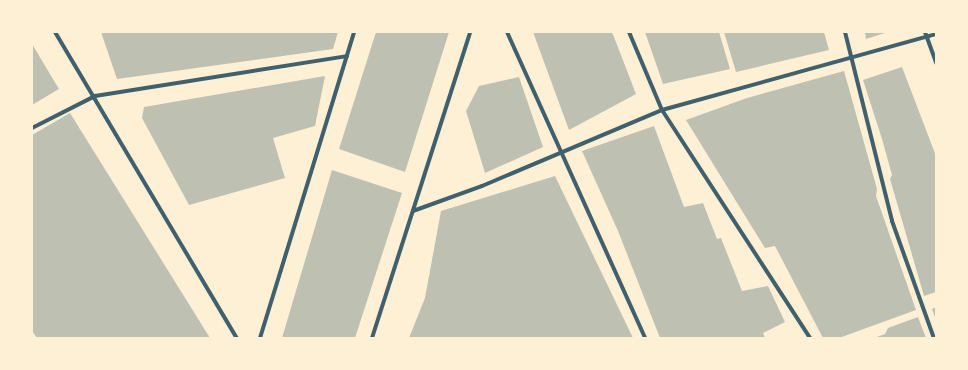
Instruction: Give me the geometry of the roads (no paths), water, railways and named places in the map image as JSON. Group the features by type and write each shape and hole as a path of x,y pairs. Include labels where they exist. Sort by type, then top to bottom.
{"street":[{"path":"55,32 95,96 237,338"},
{"path":"260,338 354,32"},
{"path":"372,338 470,32"},
{"path":"507,32 645,338"},
{"path":"629,32 662,110 810,338"},
{"path":"845,32 892,221 934,338"},
{"path":"413,211 482,186 662,110 925,34 936,34"},
{"path":"925,34 936,63"},
{"path":"32,128 95,96 347,56"}]}
